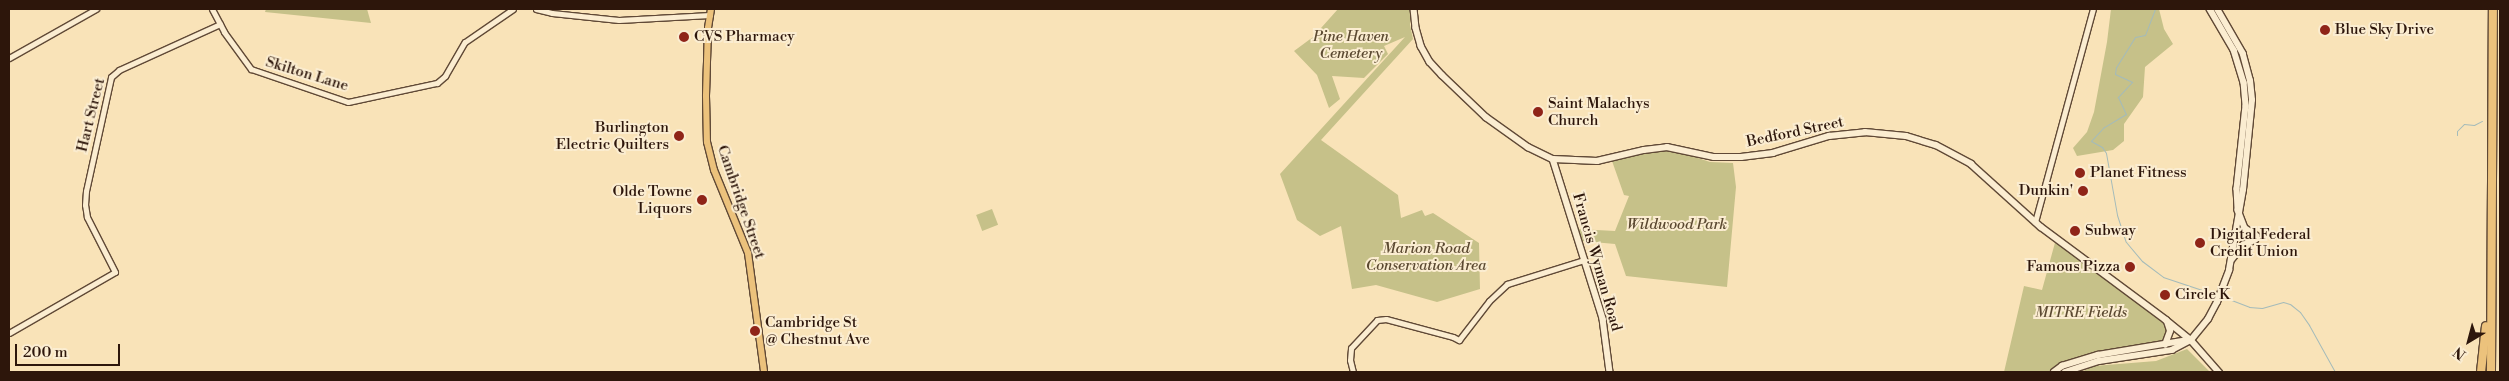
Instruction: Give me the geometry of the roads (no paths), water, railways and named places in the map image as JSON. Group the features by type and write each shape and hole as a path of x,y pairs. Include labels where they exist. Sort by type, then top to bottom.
{"highway":[{"path":"2491,372 2493,9"},
{"path":"2481,372 2491,282"}],"main road":[{"name":"Bedford Street","path":"1414,9 1420,44 1430,62 1486,117 1528,146 1553,160 1597,161 1644,150 1667,147 1714,157 1741,157 1773,153 1829,136 1881,132 1920,138 1971,164 2035,222 2190,340 2220,372"},
{"path":"2210,9 2234,50 2244,82 2246,106 2237,189 2238,210 2245,228 2256,238 2243,245 2230,261"},
{"path":"2065,372 2099,361 2164,352 2190,340 2208,318 2224,286 2243,190 2252,93 2242,54 2217,9"},
{"name":"Cambridge Street","path":"710,12 706,96 707,142 714,168 748,252 764,372"},
{"name":"Francis Wyman Road","path":"1553,160 1603,319 1610,372"},
{"path":"2165,345 2170,331 2166,320"},
{"path":"2054,372 2062,366 2098,355 2165,345 2177,340 2190,340"}],"street":[{"path":"9,58 96,9"},
{"name":"Skilton Lane","path":"212,9 220,24 253,70 350,102 437,83 445,76 465,42 513,9"},
{"path":"536,9 552,13 619,20 710,12"},
{"path":"2035,222 2093,9"},
{"name":"Hart Street","path":"9,333 115,272 87,216 85,206 86,191 110,79 117,71 220,24"},
{"path":"1353,372 1350,353 1352,347 1374,323 1382,319 1453,336 1459,340 1502,288 1522,278 1584,260"}],"waterway":[{"path":"2155,9 2145,35 2135,37 2116,67 2115,74 2132,82 2118,97 2126,114 2104,127 2091,141 2102,147 2106,153 2117,215 2126,242 2142,261 2163,277 2217,295"},
{"path":"2457,135 2457,131 2464,124 2474,125 2482,121"},
{"path":"2221,296 2249,307 2262,308 2283,302 2290,304 2300,312 2309,325 2335,372"}],"place":[{"name":"Blue Sky Drive","path":"2325,30"},
{"name":"CVS Pharmacy","path":"684,37"},
{"name":"Saint Malachys Church","path":"1538,112"},
{"name":"Burlington Electric Quilters","path":"679,136"},
{"name":"Planet Fitness","path":"2080,173"},
{"name":"Dunkin'","path":"2083,191"},
{"name":"Olde Towne Liquors","path":"702,200"},
{"name":"Subway","path":"2075,231"},
{"name":"Digital Federal Credit Union","path":"2200,243"},
{"name":"Famous Pizza","path":"2130,267"},
{"name":"Circle K","path":"2165,295"},
{"name":"Cambridge St @ Chestnut Ave","path":"755,331"}],"park label":[{"name":"Pine Haven Cemetery","path":"1351,44"},
{"name":"Wildwood Park","path":"1677,225"},
{"name":"Marion Road Conservation Area","path":"1426,256"},
{"name":"MITRE Fields","path":"2081,313"}]}
